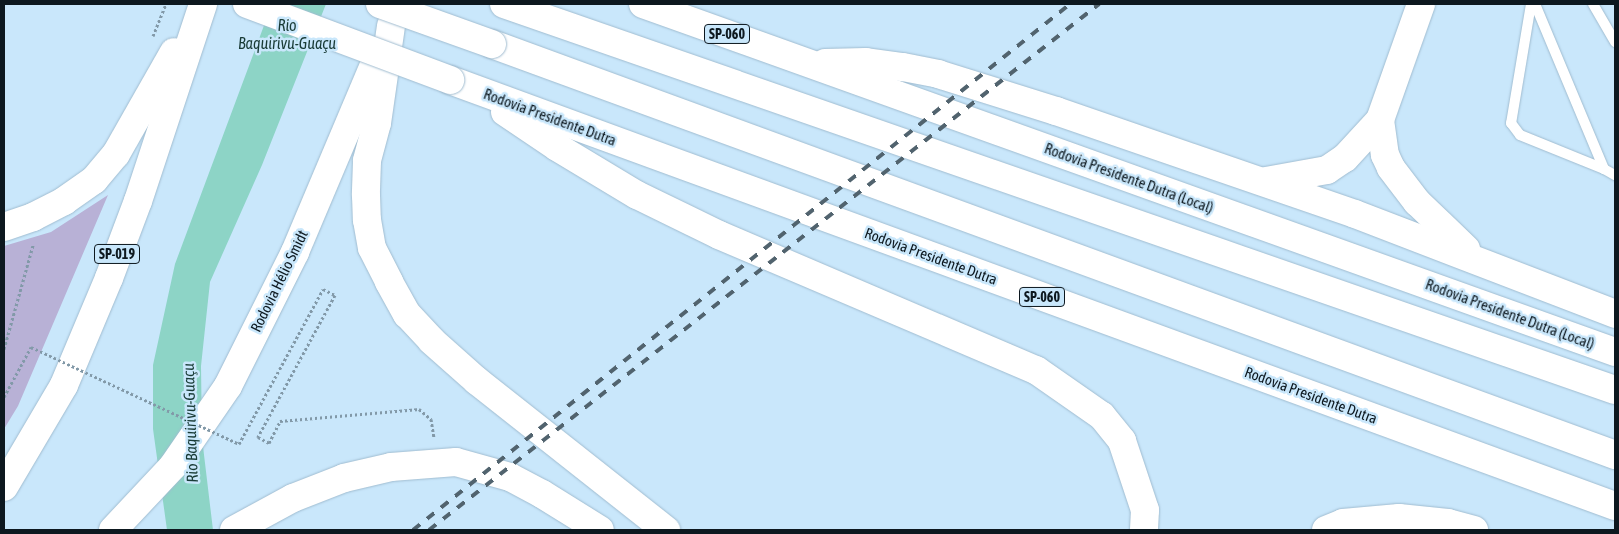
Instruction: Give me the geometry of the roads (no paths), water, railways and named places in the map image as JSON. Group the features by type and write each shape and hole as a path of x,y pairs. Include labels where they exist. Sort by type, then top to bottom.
{"highway":[{"name":"Rodovia Presidente Dutra","path":"247,4 459,84 1615,506"},
{"name":"Rodovia Presidente Dutra (Local)","path":"643,4 1615,352"},
{"path":"1264,181 1327,170 1345,158 1380,120 1421,4"},
{"path":"4,227 33,217 64,200 94,180 116,154 202,6"},
{"name":"SP-019","path":"4,487 64,384 109,278 138,201 202,6"},
{"path":"513,7 1615,390"},
{"path":"666,530 464,370 432,341 408,314 389,282 372,248 367,220 366,195 368,161 376,123 390,11 492,44 1615,455"},
{"name":"Rodovia Hélio Smidt","path":"113,530 173,466 228,386 294,252 390,11"},
{"path":"811,64 866,62 938,74 1264,181 1479,260 1615,314"},
{"path":"459,84 557,147 638,195 719,235 996,351 1036,370 1102,416 1122,440 1145,510 1144,530"},
{"path":"1380,120 1386,155 1391,168 1404,187 1434,221 1479,260"},
{"path":"237,529 293,498 344,478 390,467 456,462 510,477 557,502 600,530"},
{"path":"1326,530 1343,523 1398,518 1448,523 1474,530"}],"lane":[{"path":"1530,4 1511,123 1520,135 1615,175"},
{"path":"1535,4 1604,169"},
{"path":"1593,4 1615,42"}],"water":[{"name":"Rio Baquirivu-Guaçu","path":"272,4 326,4 262,165 210,282 201,366 202,438 213,530 167,530 153,429 153,365 175,264"}],"railway":[{"path":"413,530 1070,4"},
{"path":"429,530 1099,4"}]}
